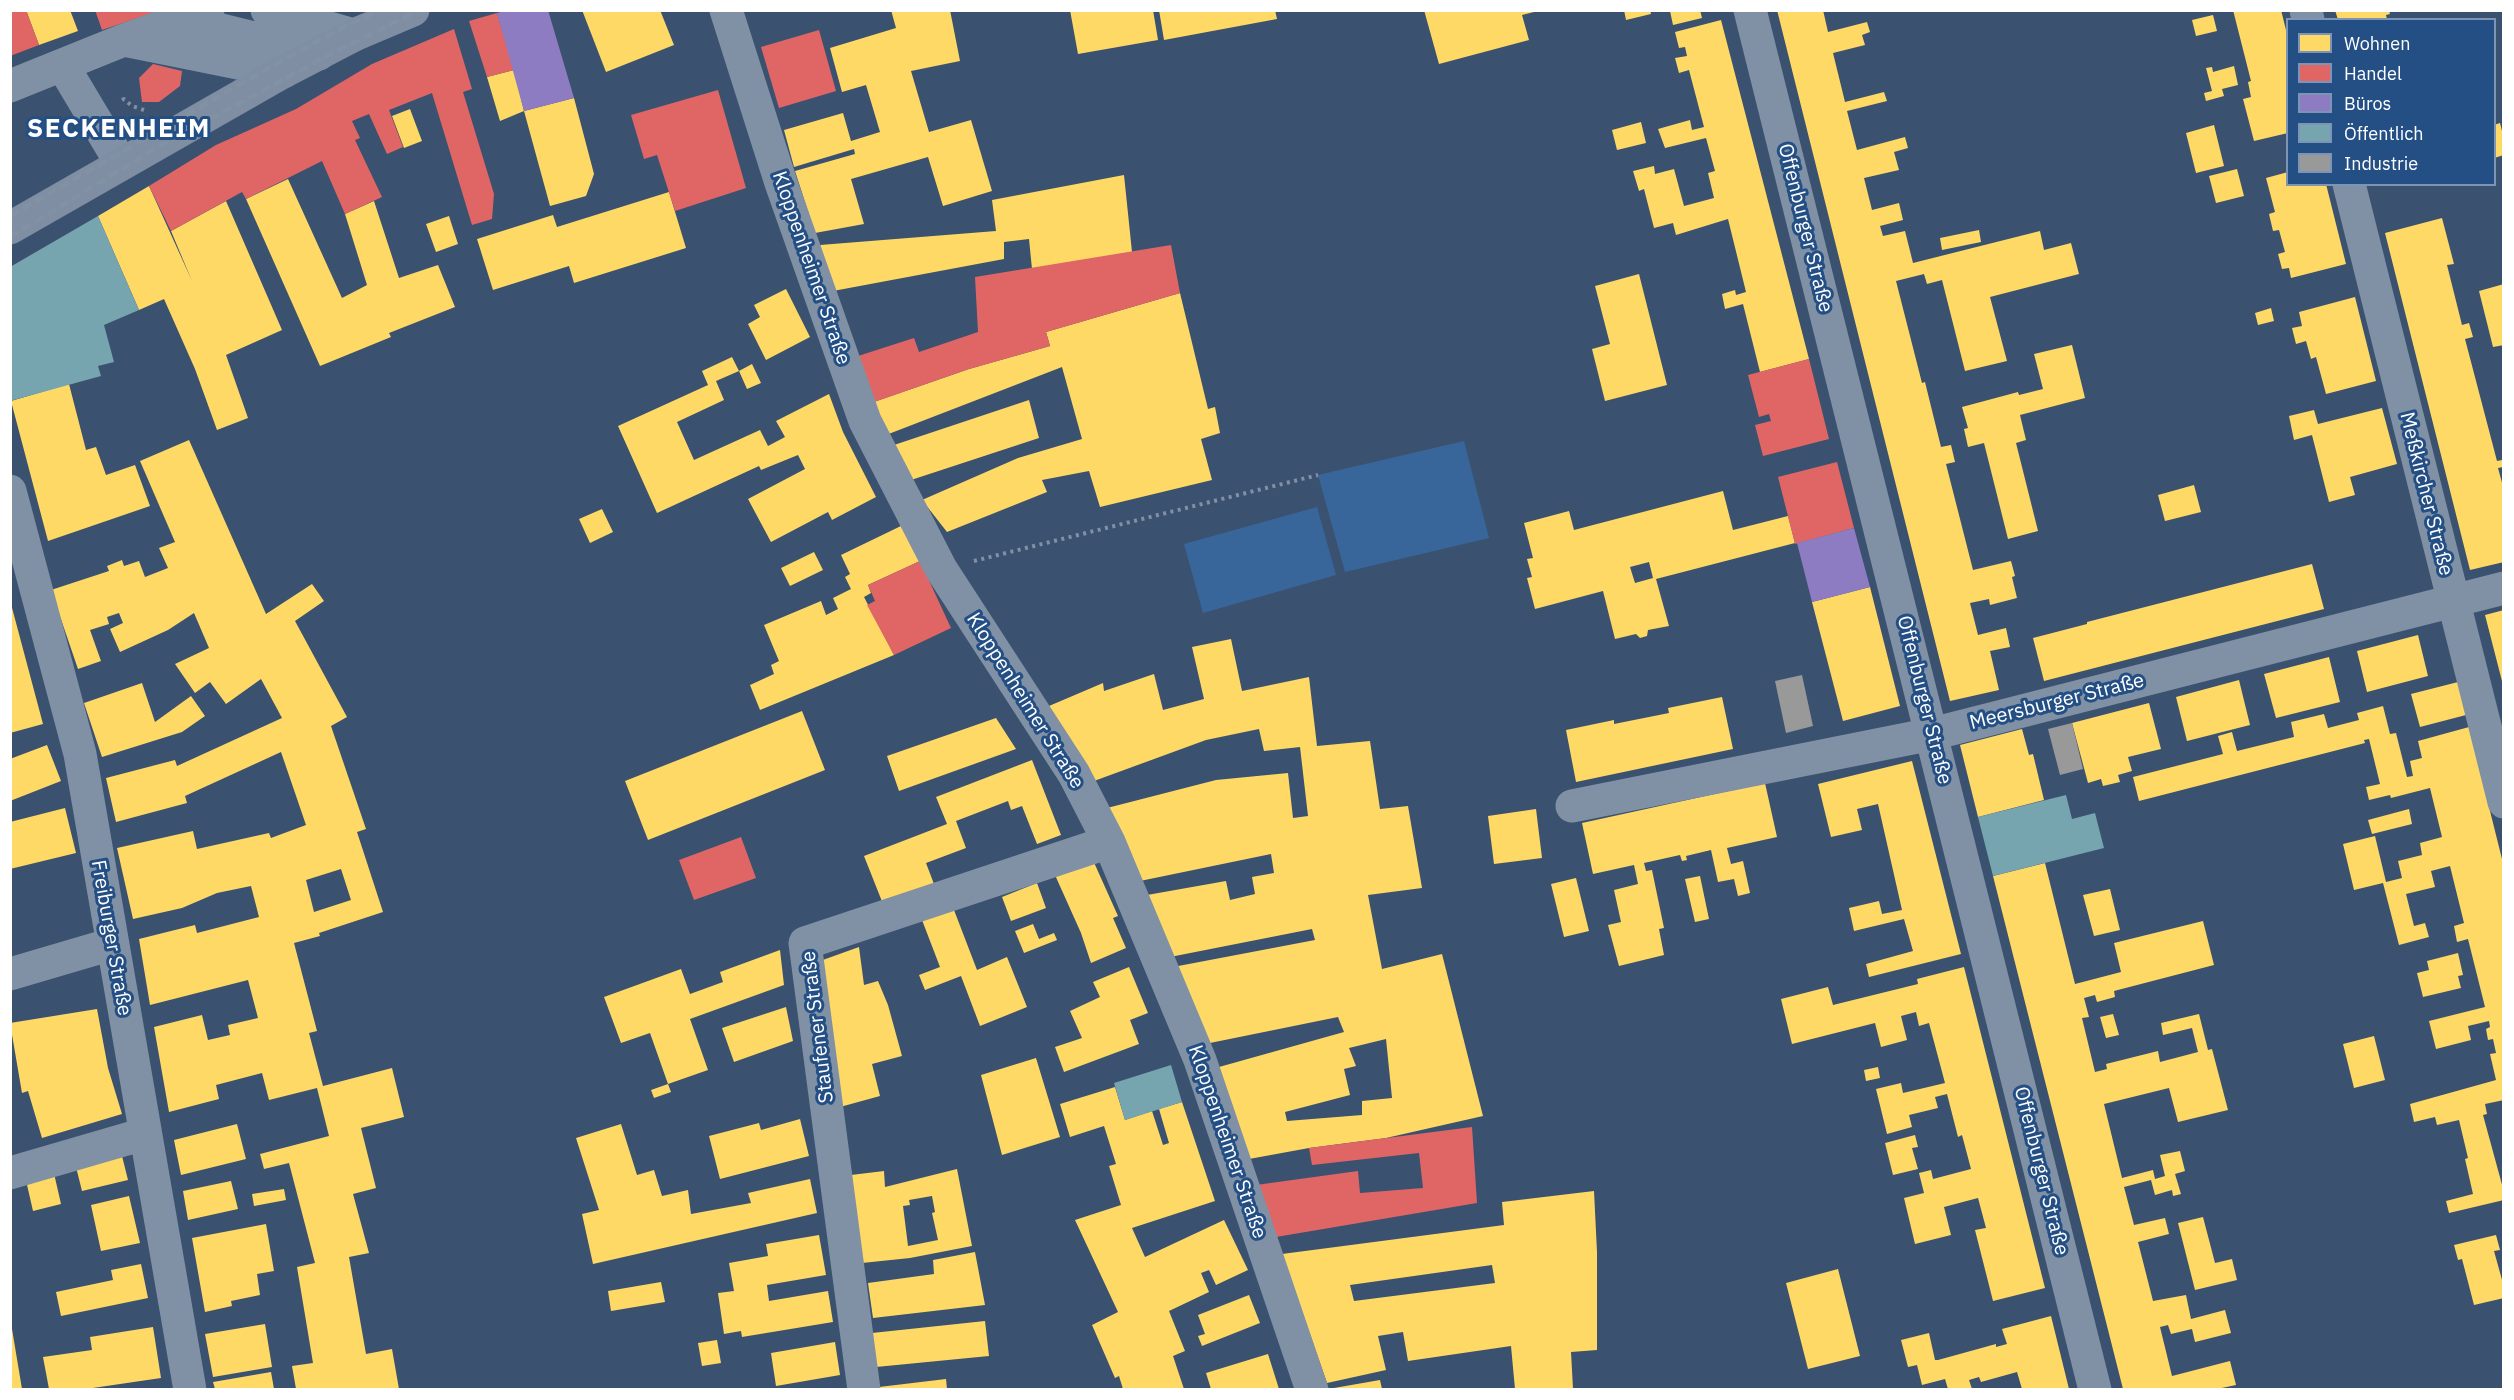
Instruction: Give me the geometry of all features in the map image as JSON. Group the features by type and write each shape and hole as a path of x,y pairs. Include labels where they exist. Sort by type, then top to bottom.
{"main road":[{"path":"10,228 283,72 354,35 413,10"}],"street":[{"path":"267,10 354,35"},
{"name":"Offenburger Straße","path":"1750,10 2095,1389"},
{"name":"Kloppenheimer Straße","path":"724,13 865,422 941,569 1074,774 1108,842 1200,1060 1312,1389"},
{"path":"10,86 124,40 194,15 319,54"},
{"path":"124,40 283,72"},
{"path":"63,66 122,164"},
{"name":"Meßkircher Straße","path":"2349,186 2504,802"},
{"name":"Freiburger Straße","path":"10,491 80,754 190,1389"},
{"name":"Meersburger Straße","path":"1572,806 1932,734 2504,588"},
{"name":"Staufener Straße","path":"864,1389 805,943 1108,842"},
{"path":"10,974 112,944"},
{"path":"10,1173 144,1134"}],"path":[{"path":"941,569 1318,476"}],"shaded area":[{"path":"1464,441 1489,538 1345,572 1318,475"},
{"path":"1317,507 1336,575 1203,613 1184,544"}],"building: Wohnen":[{"path":"26,10 70,10 78,31 39,45"},
{"path":"582,10 660,10 674,45 606,72"},
{"path":"891,10 950,10 960,61 911,71 929,132 971,120 992,191 943,206 928,157 851,179 864,224 815,233 795,171 855,154 854,149 794,167 784,130 843,113 851,141 880,132 866,85 842,92 830,48 896,28"},
{"path":"1070,10 1153,10 1158,40 1078,54"},
{"path":"1159,10 1275,10 1277,19 1164,40"},
{"path":"1424,10 1538,11 1522,15 1529,40 1439,64"},
{"path":"1624,10 1650,10 1651,14 1626,20"},
{"path":"1700,10 1702,18 1673,25 1670,11"},
{"path":"1777,10 1823,10 1828,32 1867,22 1870,32 1862,35 1865,45 1833,53 1845,102 1884,92 1887,101 1847,111 1857,150 1905,137 1908,148 1894,152 1899,170 1864,178 1872,210 1899,203 1903,220 1880,226 1883,236 1905,231 1913,263 2040,231 2044,250 2071,243 2079,274 1990,297 2007,361 1965,371 1942,280 1927,284 1924,274 1896,281 1941,447 1951,445 1955,462 1946,464 1973,570 2011,561 2015,576 2012,577 2017,598 1990,605 1989,599 1970,603 1978,635 2006,628 2010,647 1990,651 1999,690 1950,701"},
{"path":"2233,10 2281,10 2286,30 2286,133 2254,141 2243,99 2251,97 2248,82 2251,81"},
{"path":"2335,10 2389,10 2390,14 2386,15 2387,18 2337,18"},
{"path":"2213,15 2217,31 2196,36 2192,20"},
{"path":"1721,20 1809,359 1760,372 1743,304 1725,309 1722,294 1735,290 1736,295 1746,292 1728,219 1676,235 1673,223 1654,228 1644,189 1639,191 1633,171 1654,166 1655,174 1674,169 1684,206 1714,198 1708,173 1715,171 1706,138 1665,148 1658,129 1690,120 1692,130 1704,127 1689,70 1679,73 1675,58 1687,56 1685,47 1679,48 1675,32"},
{"path":"2234,66 2238,85 2222,89 2224,96 2206,101 2204,93 2212,91 2206,68 2212,67 2213,72"},
{"path":"514,70 524,111 500,121 487,77"},
{"path":"574,98 594,174 586,196 550,206 524,111"},
{"path":"410,109 422,141 404,148 392,116"},
{"path":"1641,122 1646,143 1617,150 1612,130"},
{"path":"2500,123 2504,139 2504,155 2496,157 2496,124"},
{"path":"2214,125 2224,166 2196,173 2186,133"},
{"path":"2237,169 2244,196 2216,203 2209,176"},
{"path":"2286,173 2286,186 2326,186 2346,264 2291,278 2289,268 2282,269 2278,254 2285,252 2279,230 2273,231 2269,214 2275,212 2266,178"},
{"path":"1124,175 1132,252 1032,269 1029,239 1004,242 1004,259 833,291 820,245 996,231 992,200"},
{"path":"288,179 342,298 367,285 345,214 374,201 399,278 438,265 455,307 389,333 391,337 320,366 246,199"},
{"path":"149,186 192,281 171,231 226,201 282,330 226,355 248,418 217,430 195,369 164,299 139,310 98,216"},
{"path":"669,192 686,248 574,283 569,266 493,290 477,239 553,215 557,227"},
{"path":"449,216 458,244 436,252 426,224"},
{"path":"2442,218 2454,264 2447,265 2462,325 2469,323 2473,337 2465,339 2497,461 2502,460 2503,467 2498,468 2504,490 2504,562 2470,570 2385,233"},
{"path":"1979,230 1981,242 1942,250 1940,238"},
{"path":"1639,274 1667,385 1605,401 1592,349 1610,344 1595,286"},
{"path":"2504,284 2504,345 2493,347 2479,291"},
{"path":"786,289 810,337 766,360 748,324 760,317 754,305"},
{"path":"1180,293 1208,409 1215,407 1220,433 1201,439 1212,480 1100,507 1089,471 1042,480 1047,492 947,532 922,500 1018,458 1082,439 1062,367 886,435 871,403 969,369 1050,346 1046,332"},
{"path":"2355,297 2376,381 2326,394 2316,357 2311,359 2306,341 2296,344 2292,328 2302,326 2299,312"},
{"path":"2271,308 2274,321 2258,325 2255,313"},
{"path":"2072,345 2085,398 2020,415 2026,440 2016,443 2038,531 2008,539 1984,443 1968,447 1964,429 1968,428 1962,407 2018,392 2019,395 2043,389 2034,354"},
{"path":"732,357 739,371 716,381 724,400 677,422 694,460 760,430 768,446 785,437 776,421 829,394 843,432 876,497 832,520 828,512 771,542 748,499 805,469 798,455 761,470 759,466 657,513 618,426 708,385 702,371"},
{"path":"752,364 761,383 747,389 739,371"},
{"path":"69,384 86,450 96,447 106,475 135,465 150,506 48,541 11,401"},
{"path":"1029,400 1039,438 908,481 891,446"},
{"path":"2382,408 2397,464 2350,477 2355,495 2329,502 2312,435 2294,440 2289,416 2314,410 2318,424"},
{"path":"189,440 266,614 312,584 324,601 295,621 347,717 331,726 366,829 357,832 383,912 319,933 320,936 294,943 317,1031 309,1033 323,1086 392,1068 404,1117 361,1128 376,1188 353,1194 369,1253 349,1257 366,1354 392,1349 399,1389 296,1389 292,1366 313,1363 297,1267 315,1263 289,1163 264,1169 260,1154 329,1136 317,1088 269,1100 262,1073 216,1085 219,1099 169,1112 154,1027 202,1015 208,1040 230,1035 228,1025 258,1018 248,980 150,1005 139,939 195,925 197,933 259,917 251,886 217,893 182,908 133,919 117,848 193,831 197,849 269,833 271,838 306,825 281,752 185,796 187,803 116,822 106,778 175,760 177,766 282,718 261,679 226,704 210,682 195,693 175,664 209,648 194,613 168,630 120,652 110,629 123,623 119,613 107,617 109,624 90,630 101,661 78,669 51,590 109,571 107,566 122,560 124,566 139,561 145,577 168,568 159,548 175,542 140,461","holes":["341,869 351,900 314,912 306,880"]},
{"path":"2194,485 2201,512 2165,521 2158,495"},
{"path":"1723,491 1733,530 1788,516 1795,543 1656,579 1669,626 1648,630 1647,636 1640,638 1636,634 1615,639 1603,591 1535,609 1527,578 1532,577 1527,559 1533,558 1524,523 1569,511 1574,530","holes":["1649,562 1653,578 1635,583 1630,567"]},
{"path":"602,509 613,532 590,543 579,519"},
{"path":"903,525 920,561 868,585 871,593 864,597 894,655 760,710 750,685 774,674 771,665 779,661 764,625 821,601 826,615 838,609 833,598 851,589 845,577 850,574 841,555"},
{"path":"814,552 823,570 790,586 781,568"},
{"path":"2312,564 2324,609 2044,681 2033,638"},
{"path":"1870,587 1900,706 1843,721 1812,602"},
{"path":"10,605 43,724 10,733"},
{"path":"2504,610 2504,685 2503,685 2485,615"},
{"path":"2418,635 2428,676 2367,692 2357,651"},
{"path":"1231,639 1242,691 1309,677 1317,746 1370,741 1380,809 1408,806 1422,888 1368,895 1382,969 1442,954 1483,1116 1386,1138 1249,1159 1219,1067 1344,1032 1338,1017 1205,1044 1173,967 1315,940 1312,929 1170,957 1147,895 1226,881 1230,900 1255,894 1252,877 1274,873 1271,854 1140,881 1107,808 1216,780 1288,773 1293,818 1308,816 1300,747 1264,751 1259,729 1206,740 1094,781 1049,706 1103,683 1104,691 1154,674 1163,710 1204,699 1192,647","holes":["1386,1039 1392,1098 1362,1101 1362,1115 1287,1121 1285,1112 1350,1095 1344,1069 1356,1066 1349,1048"]},
{"path":"2329,657 2340,702 2276,718 2264,674"},
{"path":"2239,680 2250,725 2187,741 2176,697"},
{"path":"2458,682 2466,715 2420,727 2411,694"},
{"path":"142,683 155,722 191,696 205,716 182,732 102,757 84,703"},
{"path":"1722,697 1733,749 1576,782 1566,730 1614,720 1614,724 1669,713 1668,708"},
{"path":"2149,703 2161,749 2128,757 2132,771 2118,775 2120,782 2103,786 2101,779 2088,783 2072,723"},
{"path":"2383,706 2390,734 2396,733 2407,777 2413,776 2410,761 2422,758 2418,741 2469,727 2504,867 2504,1100 2485,1104 2487,1114 2483,1115 2504,1192 2504,1200 2449,1213 2446,1201 2473,1194 2459,1120 2437,1125 2435,1117 2414,1122 2410,1104 2496,1080 2490,1054 2496,1053 2493,1039 2488,1040 2486,1029 2490,1027 2489,1021 2468,1026 2471,1040 2436,1049 2429,1021 2485,1007 2468,939 2457,942 2454,926 2464,923 2450,866 2431,871 2435,887 2406,894 2414,926 2425,923 2429,937 2399,945 2383,883 2354,890 2343,844 2375,836 2386,882 2402,878 2398,861 2422,855 2420,843 2442,837 2430,788 2391,798 2390,795 2369,800 2366,787 2380,784 2369,739 2364,740 2365,743 2139,801 2133,777 2223,754 2218,736 2232,732 2237,751 2294,737 2291,722 2324,714 2328,728 2359,720 2357,713"},
{"path":"802,711 825,770 648,840 625,781"},
{"path":"996,718 1016,749 899,791 887,756"},
{"path":"2022,729 2029,755 2033,754 2044,800 1978,817 1960,745"},
{"path":"47,745 61,781 10,801 10,759"},
{"path":"1032,760 1061,835 1037,844 1022,806 1011,810 1008,801 956,821 966,848 926,863 934,884 883,904 864,856 947,824 936,797"},
{"path":"1912,761 1961,954 1869,977 1866,964 1913,951 1904,919 1854,931 1849,908 1879,901 1882,914 1902,910 1878,804 1857,809 1862,830 1831,837 1818,784"},
{"path":"1765,783 1777,837 1727,848 1731,864 1743,861 1750,893 1738,896 1734,879 1718,882 1711,850 1686,856 1687,860 1682,861 1680,855 1644,863 1646,871 1652,870 1664,928 1659,929 1664,955 1619,966 1608,925 1621,922 1614,890 1638,884 1634,865 1593,874 1582,823"},
{"path":"65,808 76,853 10,869 10,822"},
{"path":"1536,809 1542,858 1494,864 1488,816"},
{"path":"2409,809 2412,824 2372,834 2368,820"},
{"path":"1092,858 1118,916 1113,918 1126,948 1091,963 1081,933 1055,875"},
{"path":"2045,863 2075,984 2121,972 2114,943 2203,921 2214,965 2114,991 2115,997 2097,1002 2095,995 2084,998 2089,1017 2082,1018 2095,1072 2107,1069 2106,1064 2158,1051 2160,1062 2198,1052 2192,1028 2163,1035 2161,1023 2199,1014 2208,1050 2212,1049 2228,1110 2178,1122 2169,1088 2104,1104 2122,1178 2153,1170 2155,1179 2165,1176 2160,1155 2180,1151 2185,1171 2175,1174 2181,1194 2173,1196 2172,1190 2155,1195 2151,1180 2124,1187 2134,1225 2165,1218 2169,1234 2138,1242 2153,1301 2186,1295 2191,1319 2225,1310 2231,1333 2195,1342 2192,1329 2171,1334 2168,1325 2160,1327 2172,1376 2230,1361 2236,1385 2217,1389 2123,1389 1993,876"},
{"path":"1700,876 1709,919 1695,922 1685,879"},
{"path":"1576,878 1589,931 1564,937 1551,884"},
{"path":"1037,883 1046,908 1011,921 1002,897"},
{"path":"2110,889 2120,930 2094,936 2083,895"},
{"path":"954,910 977,970 1007,957 1027,1007 980,1026 961,976 925,990 919,975 940,967 922,920"},
{"path":"1033,924 1039,939 1054,933 1057,940 1024,953 1015,931"},
{"path":"859,947 864,985 878,981 888,1005 902,1056 872,1064 880,1096 840,1107 820,961"},
{"path":"780,950 784,985 690,1019 708,1070 668,1084 650,1033 621,1043 604,997 681,969 690,994 723,982 720,972"},
{"path":"2458,953 2463,975 2458,976 2461,988 2423,997 2417,973 2429,970 2427,961"},
{"path":"1129,967 1148,1013 1130,1020 1139,1044 1064,1072 1055,1047 1082,1038 1070,1011 1100,997 1093,982"},
{"path":"1964,967 2045,1288 1993,1301 1975,1230 1986,1228 1978,1198 1944,1207 1951,1235 1915,1244 1904,1198 1924,1193 1919,1173 1931,1170 1933,1179 1971,1169 1962,1135 1958,1137 1947,1094 1935,1097 1938,1108 1909,1115 1912,1127 1887,1134 1876,1089 1901,1083 1903,1093 1945,1083 1929,1023 1919,1026 1916,1012 1901,1016 1907,1040 1881,1047 1875,1023 1792,1044 1781,999 1828,987 1833,1005 1918,984 1917,979"},
{"path":"786,1007 793,1041 734,1062 722,1028"},
{"path":"97,1009 108,1068 122,1114 42,1138 28,1091 22,1093 10,1023"},
{"path":"2113,1014 2119,1035 2106,1038 2100,1017"},
{"path":"2374,1036 2385,1080 2354,1088 2343,1044"},
{"path":"1036,1058 1060,1137 1002,1155 981,1075"},
{"path":"1878,1067 1880,1078 1866,1081 1864,1070"},
{"path":"668,1084 671,1092 654,1098 651,1090"},
{"path":"1115,1087 1125,1120 1152,1111 1163,1145 1169,1143 1159,1109 1182,1102 1215,1201 1132,1228 1145,1257 1224,1220 1248,1270 1216,1285 1209,1270 1201,1273 1209,1292 1169,1311 1185,1351 1173,1356 1184,1389 1123,1389 1119,1376 1115,1378 1092,1325 1118,1312 1075,1220 1121,1205 1109,1166 1116,1164 1104,1126 1070,1137 1060,1104"},
{"path":"800,1119 809,1156 720,1179 709,1136 759,1123 761,1130"},
{"path":"237,1124 246,1159 181,1175 174,1140"},
{"path":"621,1124 637,1175 654,1170 662,1196 688,1190 691,1214 751,1203 748,1193 810,1179 817,1213 593,1264 582,1214 599,1210 576,1138"},
{"path":"1915,1135 1918,1147 1912,1148 1918,1169 1893,1175 1885,1143"},
{"path":"121,1152 128,1180 82,1191 75,1163"},
{"path":"53,1169 61,1204 33,1211 25,1176"},
{"path":"957,1169 972,1246 910,1258 862,1263 851,1175 884,1171 885,1187","holes":["932,1196 935,1212 932,1213 938,1240 908,1246 903,1206 910,1205 909,1200"]},
{"path":"231,1181 238,1209 188,1220 183,1191"},
{"path":"284,1189 286,1200 254,1206 252,1194"},
{"path":"1594,1191 1597,1252 1597,1350 1571,1352 1573,1389 1515,1389 1511,1346 1408,1361 1403,1332 1378,1336 1386,1370 1327,1383 1282,1254 1504,1225 1502,1202","holes":["1492,1265 1495,1283 1354,1301 1350,1285"]},
{"path":"129,1196 140,1243 101,1251 91,1205"},
{"path":"2203,1217 2215,1263 2232,1259 2237,1280 2195,1290 2178,1223"},
{"path":"266,1224 274,1271 257,1274 260,1295 231,1301 232,1306 205,1312 192,1238"},
{"path":"819,1235 826,1275 767,1285 769,1301 828,1291 833,1322 742,1337 741,1331 724,1334 718,1293 734,1291 729,1263 768,1256 766,1244"},
{"path":"2496,1235 2500,1250 2494,1251 2504,1287 2504,1298 2474,1305 2462,1259 2458,1260 2454,1245"},
{"path":"975,1252 985,1305 873,1318 868,1283 934,1274 933,1260"},
{"path":"141,1264 148,1298 61,1316 56,1292 113,1280 111,1270"},
{"path":"1838,1269 1860,1356 1808,1369 1786,1283"},
{"path":"661,1282 665,1302 611,1311 608,1291"},
{"path":"1249,1295 1260,1323 1202,1346 1198,1336 1205,1334 1198,1315"},
{"path":"2051,1316 2069,1389 2022,1389 2017,1372 1981,1382 1979,1377 1969,1380 1972,1389 1948,1389 1945,1379 1922,1385 1917,1365 1908,1367 1901,1340 1929,1333 1935,1360 1938,1360 1996,1344 1996,1347 2007,1344 2002,1329"},
{"path":"985,1321 989,1356 876,1367 872,1333"},
{"path":"265,1324 272,1367 213,1377 205,1334"},
{"path":"153,1327 161,1378 86,1389 49,1389 43,1357 92,1350 90,1337"},
{"path":"10,1329 12,1329 22,1389 10,1389"},
{"path":"717,1340 721,1363 702,1366 698,1343"},
{"path":"835,1342 840,1375 776,1386 771,1353"},
{"path":"1268,1354 1279,1389 1211,1389 1206,1373"},
{"path":"271,1372 274,1389 215,1389 213,1382"},
{"path":"946,1379 947,1389 880,1389 879,1387"},
{"path":"1380,1380 1382,1389 1334,1389 1334,1388"}],"building: Handel":[{"path":"10,10 26,10 39,45 10,56"},
{"path":"95,10 158,10 158,11 102,30"},
{"path":"497,13 514,70 487,77 469,21"},
{"path":"454,29 472,89 463,92 494,194 492,219 472,225 432,93 389,110 403,147 387,154 369,114 352,121 360,138 355,140 382,197 345,214 322,161 246,199 242,192 171,231 149,186 216,145 296,109 372,64"},
{"path":"819,30 836,91 779,108 761,47"},
{"path":"153,64 182,71 180,86 159,102 142,102 139,78"},
{"path":"718,90 746,188 675,211 657,155 644,159 631,115"},
{"path":"1171,245 1180,293 1046,332 1050,346 969,369 871,403 855,357 914,338 919,352 978,332 975,277"},
{"path":"1809,359 1829,439 1763,456 1755,425 1771,421 1769,414 1759,417 1748,375"},
{"path":"1837,462 1854,528 1795,544 1778,477"},
{"path":"920,561 951,628 894,655 867,605 875,601 868,585"},
{"path":"741,837 756,878 694,900 679,860"},
{"path":"1472,1127 1477,1203 1276,1237 1256,1185 1358,1171 1360,1193 1423,1188 1419,1153 1312,1165 1309,1148"}],"building: Büros":[{"path":"507,10 548,10 574,98 524,111 497,13"},
{"path":"1854,528 1870,587 1812,602 1797,543"}],"building: Öffentlich":[{"path":"98,216 139,310 104,325 114,362 98,366 101,376 10,401 10,267"},
{"path":"2066,795 2072,819 2095,813 2104,848 1993,876 1978,817"},
{"path":"1171,1065 1182,1102 1125,1120 1114,1083"}],"building: Industrie":[{"path":"1802,675 1813,726 1786,733 1775,681"},
{"path":"2072,723 2083,769 2060,775 2048,729"}],"railway":[{"path":"10,216 267,69 340,29 381,10"},
{"path":"10,237 153,150 323,58 420,10"}],"district":[{"name":"SECKENHEIM","path":"119,129"}]}
